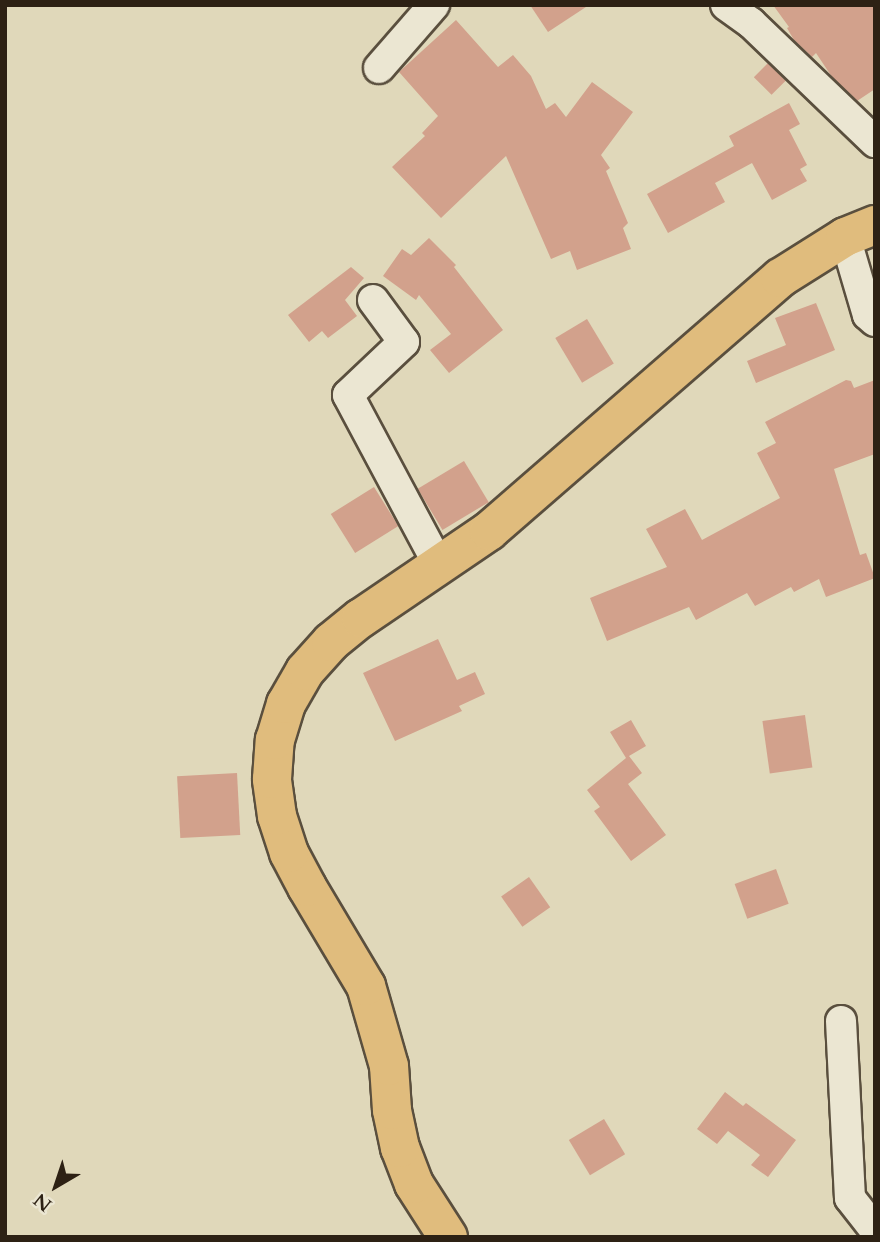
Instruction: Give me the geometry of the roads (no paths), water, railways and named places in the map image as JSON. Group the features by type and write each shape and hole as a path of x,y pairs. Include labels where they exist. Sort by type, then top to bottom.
{"main road":[{"path":"448,1237 414,1184 400,1148 392,1110 389,1066 366,986 289,853 277,816 272,779 275,740 286,704 305,671 331,642 361,618 440,567 489,531 770,286 812,256 860,231"}],"street":[{"path":"379,68 434,5"},
{"path":"726,5 751,23 875,142"},
{"path":"860,231 868,315 875,321"},
{"path":"373,300 404,342 348,395 440,567"},
{"path":"841,1021 849,1198 875,1230"}]}
